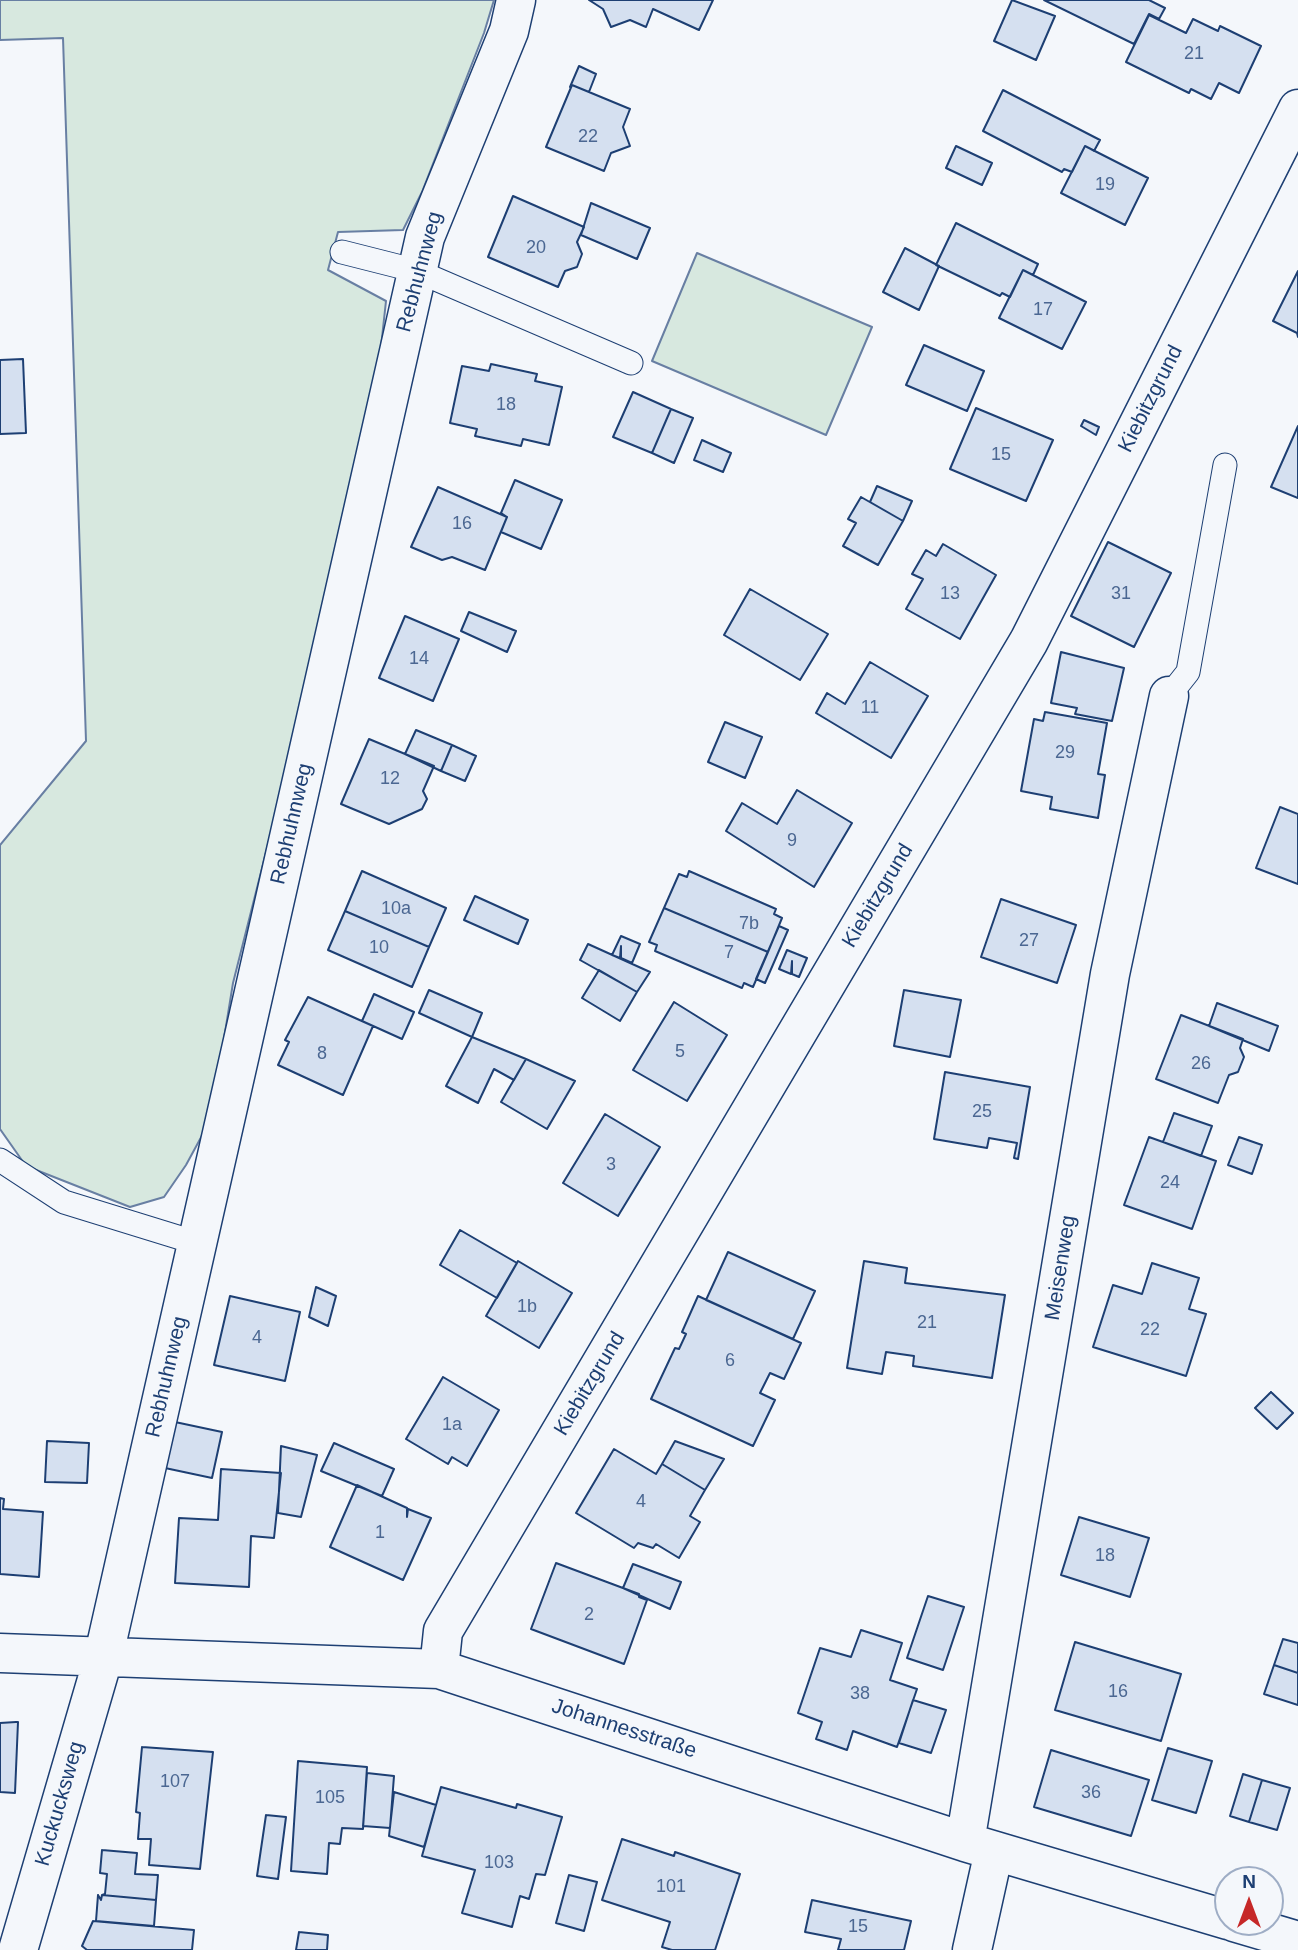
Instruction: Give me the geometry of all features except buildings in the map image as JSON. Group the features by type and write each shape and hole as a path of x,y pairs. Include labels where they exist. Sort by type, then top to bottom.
{"street":[{"name":"Rebhuhnweg","path":"103,1659 425,237 509,31 516,0"},
{"name":"Kiebitzgrund","path":"439,1669 443,1631 1029,641 1298,109"},
{"name":"Meisenweg","path":"972,1950 980,1846 1110,974 1169,696"},
{"name":"Johannesstraße","path":"0,1653 103,1659 439,1669 980,1846 1214,1916"},
{"name":"Kuckucksweg","path":"18,1950 103,1659"},
{"path":"1281,1936 1298,1941"}],"lane":[{"path":"342,252 417,271 631,363"},
{"path":"1169,696 1188,672 1225,465"},
{"path":"0,1160 64,1202 197,1244"}],"shaded area":[{"path":"0,0 494,0 484,33 422,192 403,230 338,232 328,270 386,301 381,347 303,706 233,983 211,1119 186,1165 164,1197 130,1207 26,1166 0,1129 0,845 86,741 63,38 0,40"},
{"path":"697,253 872,327 826,435 652,361"}]}
